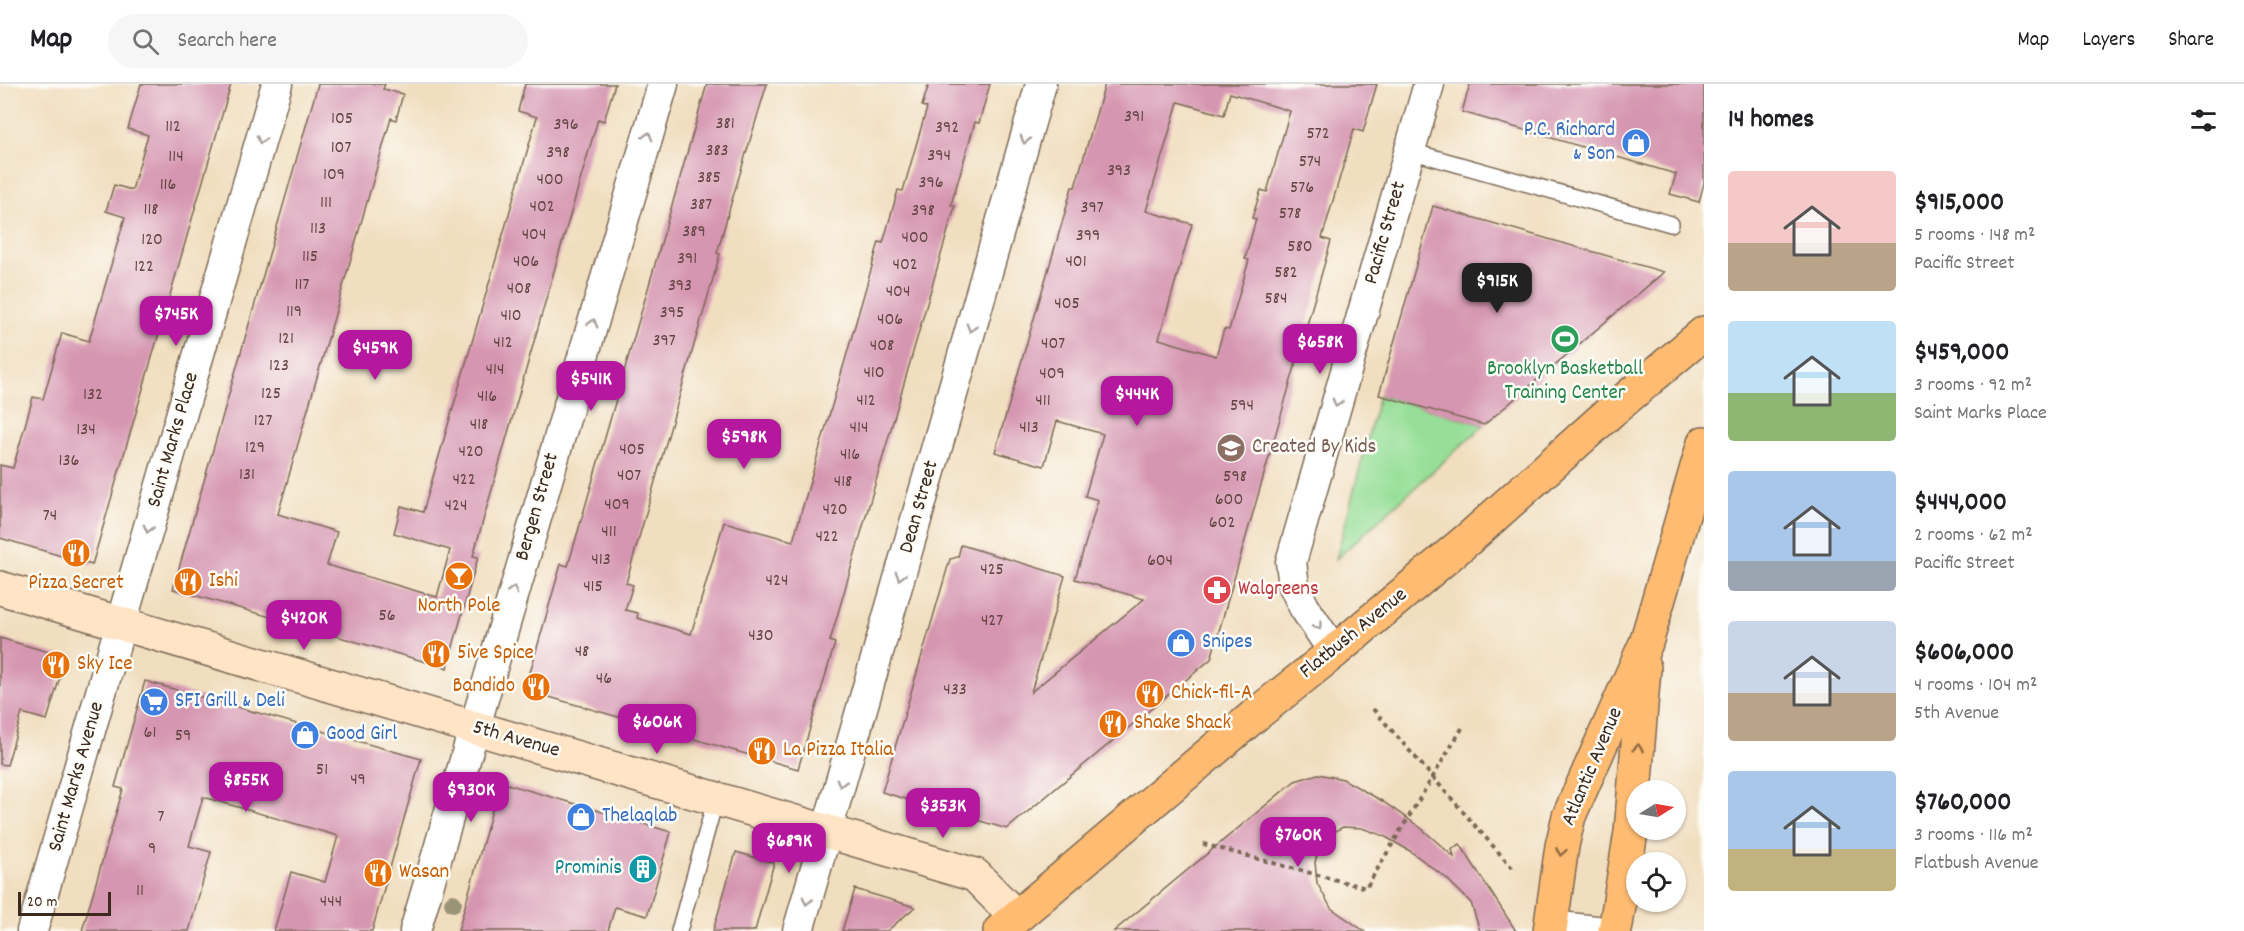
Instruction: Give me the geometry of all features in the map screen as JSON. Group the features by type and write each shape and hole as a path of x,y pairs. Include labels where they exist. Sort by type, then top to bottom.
{"main road":[{"name":"Flatbush Avenue","path":"1008,924 1474,534 1609,413 1704,333"},
{"name":"Atlantic Avenue","path":"1550,928 1562,846 1569,816 1646,643 1704,443"},
{"name":"Atlantic Avenue","path":"1615,931 1631,832 1646,643"}],"street":[{"name":"Saint Marks Place","path":"121,624 277,84"},
{"name":"Bergen Street","path":"415,931 663,84"},
{"name":"Dean Street","path":"798,931 1041,84"},
{"name":"Pacific Street","path":"1334,652 1304,607 1294,586 1291,562 1429,84"},
{"name":"5th Avenue","path":"0,588 975,875 1008,924"},
{"name":"Saint Marks Avenue","path":"32,931 121,624"},
{"path":"1550,928 1596,931"}],"lane":[{"path":"1410,152 1671,224"},
{"path":"679,931 716,798"}],"path":[{"path":"1373,709 1514,870"},
{"path":"1203,844 1366,888 1464,725"}],"green space":[{"path":"1379,395 1484,425 1336,559"}],"building":[{"path":"141,84 231,84 92,565 0,538 0,465 13,468 33,397 43,399 62,333 89,341 125,217 106,211 114,185 132,190 148,135 128,129"},
{"path":"318,84 385,84 383,89 403,94 396,120 391,118 278,514 337,532 327,565 437,597 450,550 394,533 401,506 423,512 537,117 518,111 525,84 615,84 604,121 598,119 558,257 473,556 478,557 447,668 173,589"},
{"path":"707,84 767,84 717,253 720,254 626,583 633,585 625,610 638,613 637,618 691,634 724,522 793,541 879,242 883,243 898,190 903,191 927,108 922,106 929,84 990,84 979,123 975,122 951,205 955,206 830,641 835,643 798,769 525,690 561,564 568,566"},
{"path":"1105,84 1377,84 1363,132 1354,129 1322,238 1331,241 1211,659 1007,829 882,792 950,559 958,557 961,545 1065,576 1031,692 1144,599 1075,579 1098,500 1085,496 1103,434 1057,421 1044,466 995,452 1072,187 1075,187","holes":["1230,93 1290,111 1267,192 1261,190 1252,218 1256,219 1245,259 1249,260 1229,330 1224,329 1216,356 1159,339 1192,224 1146,211 1178,102 1224,115"]},
{"name":"P.C. Richard & Son","path":"1470,84 1704,84 1704,183 1699,202 1670,194 1676,174 1462,112"},
{"path":"1433,206 1664,272 1484,425 1379,395"},
{"path":"0,638 66,657 47,720 22,713 7,765 0,764"},
{"path":"145,681 421,759 372,931 274,931 291,872 325,882 338,836 203,797 189,846 211,852 189,931 82,931 123,789 115,787"},
{"path":"1318,774 1343,779 1382,801 1421,828 1454,857 1452,849 1460,844 1516,931 1480,931 1471,903 1446,878 1410,851 1384,836 1362,828 1343,827 1328,835 1320,845 1315,862 1317,883 1331,908 1364,931 1114,931 1295,781"},
{"path":"500,782 671,832 647,916 615,907 608,931 458,931"},
{"path":"736,852 774,863 755,931 713,931"},
{"path":"855,889 915,907 887,931 842,931"}],"place":[{"name":"P.C. Richard & Son","path":"1636,143"},
{"name":"Brooklyn Basketball Training Center","path":"1565,339"},
{"name":"Created By Kids","path":"1231,448"},
{"name":"Pizza Secret","path":"76,553"},
{"name":"North Pole","path":"459,576"},
{"name":"Ishi","path":"188,582"},
{"name":"Walgreens","path":"1217,590"},
{"name":"Snipes","path":"1181,643"},
{"name":"5ive Spice","path":"436,654"},
{"name":"Sky Ice","path":"56,665"},
{"name":"Bandido","path":"536,687"},
{"name":"Chick-fil-A","path":"1150,694"},
{"name":"SFI Grill & Deli","path":"154,702"},
{"name":"Shake Shack","path":"1113,724"},
{"name":"Good Girl","path":"305,735"},
{"name":"La Pizza Italia","path":"762,751"},
{"name":"Thelaqlab","path":"581,817"},
{"name":"Prominis","path":"643,869"},
{"name":"Wasan","path":"378,873"}]}
